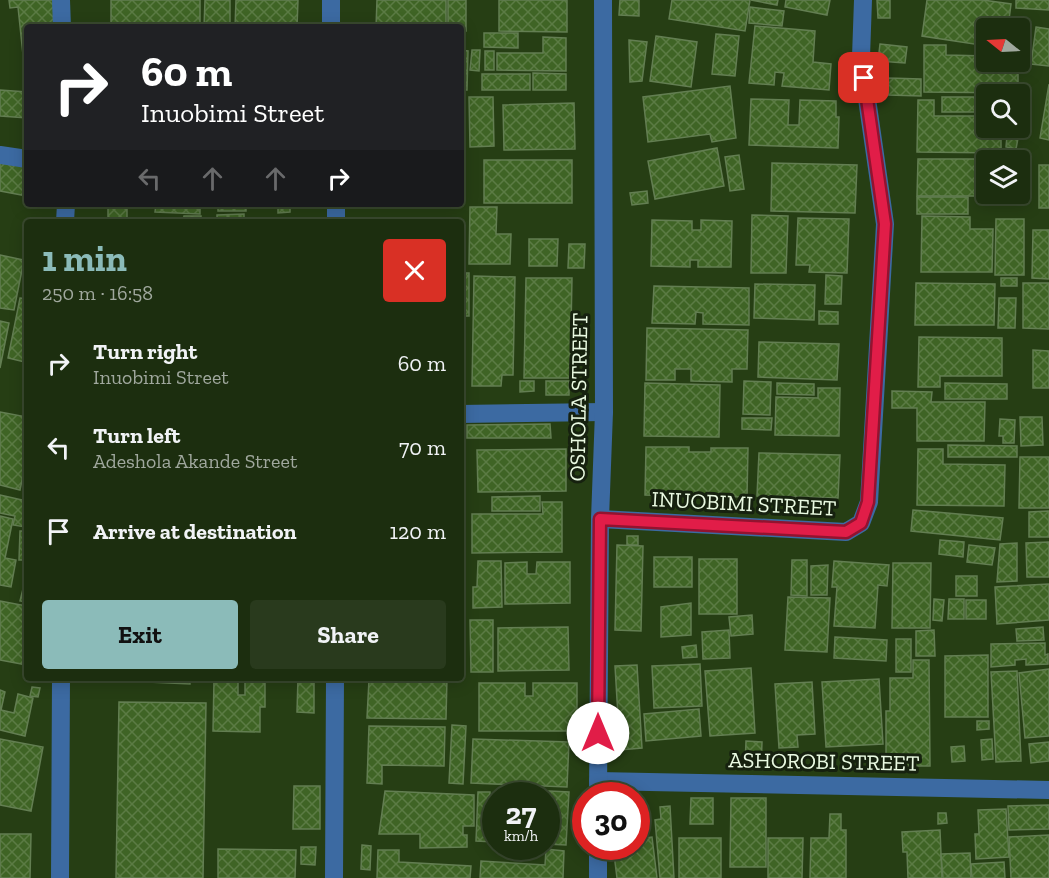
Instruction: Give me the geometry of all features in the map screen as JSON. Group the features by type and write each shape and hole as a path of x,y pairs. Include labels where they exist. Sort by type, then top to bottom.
{"street":[{"path":"61,0 62,24"},
{"path":"331,0 331,24"},
{"name":"OSHOLA STREET","path":"598,782 600,519 604,412 603,0"},
{"name":"INUOBIMI STREET","path":"600,519 846,532 861,523 868,502 885,224 861,57 863,0"},
{"path":"0,154 24,158"},
{"path":"464,414 604,412"},
{"path":"60,878 61,681"},
{"path":"334,878 335,681"},
{"name":"ASHOROBI STREET","path":"650,788 1049,790"},
{"path":"598,860 598,878"}],"building":[{"path":"9,0 55,0 58,24 24,24 24,64 18,7 10,8"},
{"path":"111,0 200,0 200,24 111,24"},
{"path":"205,0 230,0 230,24 204,24"},
{"path":"236,0 298,0 297,24 235,24"},
{"path":"377,0 446,0 446,24 376,24"},
{"path":"448,0 466,0 466,31 464,31 464,24 448,24"},
{"path":"499,0 567,0 567,32 499,31"},
{"path":"620,0 639,0 639,16 619,15"},
{"path":"672,0 750,0 745,31 669,19"},
{"path":"751,0 778,0 777,5"},
{"path":"786,0 830,0 827,15 785,7"},
{"path":"877,0 890,0 890,18 878,18"},
{"path":"927,0 983,0 1011,4 1009,18 976,18 976,44 922,36"},
{"path":"1016,0 1049,0 1049,10 1016,8"},
{"path":"750,7 784,11 782,26 749,23"},
{"path":"755,26 815,31 813,62 831,64 829,90 782,86 784,73 775,72 774,85 749,83"},
{"path":"1036,27 1049,29 1049,66 1031,64"},
{"path":"484,33 518,33 518,48 484,47"},
{"path":"716,34 739,36 735,76 712,74"},
{"path":"656,36 697,42 691,87 650,81"},
{"path":"543,37 566,38 566,71 497,70 497,53 543,53"},
{"path":"629,40 647,42 642,81 630,82"},
{"path":"880,44 907,47 905,63 878,61"},
{"path":"924,45 946,45 946,55 976,56 976,72 1018,72 1018,84 976,84 976,93 924,92"},
{"path":"464,50 468,51 467,90 464,90"},
{"path":"472,50 480,50 479,71 470,70"},
{"path":"485,51 494,51 494,70 485,70"},
{"path":"533,73 566,74 566,90 533,90"},
{"path":"482,74 530,74 530,90 482,90"},
{"path":"888,78 921,79 921,96 888,95"},
{"path":"1049,84 1049,140 1040,138"},
{"path":"730,86 736,138 712,142 710,134 648,142 643,97"},
{"path":"0,90 24,92 24,118 0,116"},
{"path":"469,97 493,97 494,146 470,147"},
{"path":"942,97 976,97 976,112 942,112"},
{"path":"751,99 789,100 788,125 799,125 800,100 836,101 836,117 839,117 838,148 749,145"},
{"path":"918,100 934,100 934,116 976,116 976,138 1001,138 1001,150 976,150 976,153 917,152"},
{"path":"574,103 575,149 504,150 503,105"},
{"path":"1007,138 1018,138 1016,149 1006,147"},
{"path":"717,148 724,186 655,199 648,161"},
{"path":"739,155 744,189 730,191 725,157"},
{"path":"918,159 976,159 976,196 917,196"},
{"path":"0,160 24,165 24,195 0,191"},
{"path":"484,160 572,160 572,203 484,203"},
{"path":"772,163 857,165 855,213 771,211"},
{"path":"1039,165 1049,165 1049,208 1039,208"},
{"path":"647,191 648,203 632,205 630,193"},
{"path":"917,197 968,197 968,214 917,214"},
{"path":"108,207 127,207 127,219 108,219"},
{"path":"156,207 200,207 200,214 155,212"},
{"path":"218,207 246,207 246,211 218,211"},
{"path":"278,207 290,207 290,212 278,213"},
{"path":"470,207 497,207 496,234 511,234 510,264 469,264"},
{"path":"244,214 244,219 217,219 217,215"},
{"path":"752,215 788,216 786,273 751,273"},
{"path":"184,216 201,216 201,219 184,219"},
{"path":"922,216 970,217 970,229 993,229 992,272 921,272"},
{"path":"798,218 849,219 847,273 809,272 810,265 796,265"},
{"path":"996,219 1024,219 1024,275 995,275"},
{"path":"652,220 692,221 692,230 701,230 701,220 732,221 731,267 698,267 698,260 690,260 690,267 651,266"},
{"path":"1033,230 1049,230 1049,279 1032,278"},
{"path":"529,239 558,239 557,266 529,266"},
{"path":"569,244 585,244 584,268 568,268"},
{"path":"0,255 24,260 14,310 0,308"},
{"path":"464,273 469,273 469,316 464,316"},
{"path":"826,275 842,276 841,304 825,304"},
{"path":"474,276 515,277 513,375 502,375 501,386 472,386"},
{"path":"526,278 572,278 570,378 524,378"},
{"path":"1001,278 1017,278 1017,286 1001,286"},
{"path":"916,283 995,284 994,325 915,325"},
{"path":"1023,283 1049,283 1049,329 1023,328"},
{"path":"755,284 815,285 814,320 754,318"},
{"path":"654,286 749,288 749,325 703,324 703,313 696,312 695,324 652,323"},
{"path":"20,298 24,299 24,362 8,358"},
{"path":"999,298 1016,298 1015,328 998,328"},
{"path":"819,311 838,312 838,324 819,324"},
{"path":"0,321 9,323 0,368"},
{"path":"647,328 748,330 747,369 732,369 732,382 691,381 691,369 675,369 675,380 646,380"},
{"path":"919,337 1002,338 1002,376 940,376 940,387 918,387"},
{"path":"464,340 465,340 464,365"},
{"path":"759,342 839,344 837,380 758,377"},
{"path":"1033,350 1049,351 1049,388 1033,388"},
{"path":"520,381 534,381 534,391 520,392"},
{"path":"546,381 569,381 569,395 546,395"},
{"path":"744,381 771,382 770,415 743,414"},
{"path":"645,383 720,385 719,437 644,436"},
{"path":"777,383 814,384 814,395 777,394"},
{"path":"945,383 1007,384 1007,399 945,399"},
{"path":"818,388 840,388 839,436 775,435 776,397 818,398"},
{"path":"892,391 932,392 931,402 985,402 984,441 917,441 917,408 892,408"},
{"path":"0,412 24,416 24,471 20,490 0,485"},
{"path":"1020,417 1042,417 1043,445 1021,446"},
{"path":"742,418 772,418 771,430 742,429"},
{"path":"1000,419 1015,420 1014,443 1003,443 1003,436 999,436"},
{"path":"550,424 551,438 467,438 467,425"},
{"path":"948,445 1017,446 1017,457 948,457"},
{"path":"646,447 689,447 689,452 711,452 711,448 748,448 747,497 645,495"},
{"path":"566,449 566,491 478,492 477,450"},
{"path":"918,449 943,449 943,464 1005,465 1004,506 917,505"},
{"path":"759,453 840,455 838,498 757,496"},
{"path":"1020,457 1049,457 1049,508 1019,508"},
{"path":"0,495 24,500 24,527 13,525 15,516 0,513"},
{"path":"540,496 540,511 492,511 492,497"},
{"path":"542,502 562,502 562,552 472,553 472,514 543,514"},
{"path":"913,510 1003,518 1000,540 911,531"},
{"path":"1049,511 1049,537 1029,537 1029,512"},
{"path":"0,516 13,519 5,558 16,560 11,587 0,585"},
{"path":"20,531 24,531 24,560 19,560"},
{"path":"627,536 638,536 638,545 627,545"},
{"path":"940,540 964,542 963,557 939,554"},
{"path":"1049,542 1049,577 1027,577 1026,543"},
{"path":"1017,543 1017,581 997,582 1000,544"},
{"path":"617,545 643,546 641,631 615,630"},
{"path":"969,545 995,548 992,565 967,562"},
{"path":"654,557 692,557 692,587 654,587"},
{"path":"699,559 737,559 737,614 699,614"},
{"path":"792,560 807,560 807,596 791,595"},
{"path":"478,561 501,561 502,607 473,608 473,587 477,587"},
{"path":"834,561 889,565 887,586 878,585 875,628 834,626 837,587 832,587"},
{"path":"527,562 527,574 536,574 537,562 570,562 570,603 505,604 505,563"},
{"path":"893,563 931,563 930,628 892,628"},
{"path":"828,565 827,595 811,595 811,566"},
{"path":"956,576 977,576 977,596 956,596"},
{"path":"1049,584 1049,620 997,624 995,587"},
{"path":"23,589 24,589 24,602 20,601"},
{"path":"788,597 830,598 827,652 785,650"},
{"path":"934,599 944,600 942,621 933,620"},
{"path":"949,599 964,599 964,619 948,619"},
{"path":"966,600 986,600 986,619 966,619"},
{"path":"0,601 24,605 24,664 0,660"},
{"path":"691,603 691,635 661,637 661,607"},
{"path":"752,615 753,634 731,636 729,617"},
{"path":"470,620 493,620 493,672 471,672"},
{"path":"568,627 569,670 498,671 498,628"},
{"path":"1043,627 1044,640 1017,641 1016,629"},
{"path":"729,630 730,658 703,659 702,632"},
{"path":"934,630 935,656 916,656 916,631"},
{"path":"835,637 887,640 886,661 834,658"},
{"path":"896,639 911,639 911,672 896,672"},
{"path":"1045,643 1048,664 1026,665 1026,659 1015,660 1015,665 991,667 991,644"},
{"path":"696,645 697,657 683,658 682,647"},
{"path":"988,655 988,717 945,717 945,656"},
{"path":"913,660 929,660 930,766 886,766 886,711 890,711 890,678 913,678"},
{"path":"700,664 702,706 654,708 652,666"},
{"path":"637,665 642,748 620,750 615,666"},
{"path":"751,668 755,733 710,736 705,671"},
{"path":"1049,669 1049,736 1025,738 1019,673"},
{"path":"1017,671 1021,761 996,762 991,672"},
{"path":"879,679 883,744 826,747 822,682"},
{"path":"126,681 190,681 190,684"},
{"path":"214,681 238,681 238,695 245,695 245,681 265,681 265,707 260,707 260,732 213,731"},
{"path":"298,681 314,681 314,713 297,712"},
{"path":"369,681 447,681 446,719 367,718"},
{"path":"812,682 815,734 797,735 798,747 779,748 775,684"},
{"path":"479,683 525,683 525,696 533,696 533,683 577,683 577,731 479,731"},
{"path":"32,687 40,688 38,697 30,696"},
{"path":"0,690 5,692 1,710 14,713 18,694 33,698 25,736 0,730"},
{"path":"119,702 206,703 203,878 116,878"},
{"path":"699,709 701,736 646,741 644,714"},
{"path":"977,721 989,721 989,729 977,730"},
{"path":"452,725 466,726 463,784 449,783"},
{"path":"369,726 445,727 444,766 382,765 382,784 367,783"},
{"path":"0,739 43,747 31,811 0,805"},
{"path":"473,739 569,742 567,787 560,787 560,782 471,783"},
{"path":"992,739 993,759 982,760 981,740"},
{"path":"746,741 762,742 761,768 745,767"},
{"path":"1049,742 1049,761 1031,763 1029,744"},
{"path":"964,746 965,761 952,762 951,747"},
{"path":"294,786 320,786 320,829 293,829"},
{"path":"385,791 474,795 474,826 463,826 463,835 467,835 467,847 420,848 420,834 379,834"},
{"path":"478,792 482,792 482,841 476,841"},
{"path":"560,792 569,792 566,845 560,845"},
{"path":"691,798 713,798 713,824 690,824"},
{"path":"731,798 766,798 766,867 730,867"},
{"path":"1049,805 1049,829 1009,830 1008,806"},
{"path":"670,806 674,878 660,878 655,820 661,819 660,807"},
{"path":"1006,809 1009,857 976,859 975,834 979,834 978,810"},
{"path":"938,813 946,813 947,823 938,824"},
{"path":"830,814 841,814 841,830 846,830 846,878 810,878 811,838 829,838"},
{"path":"940,830 942,878 908,878 907,852 903,852 902,832"},
{"path":"0,834 31,834 30,878 0,878"},
{"path":"1049,835 1049,878 1011,878 1009,837"},
{"path":"650,837 652,837 657,878 617,878 615,860 650,860"},
{"path":"679,838 721,838 721,878 679,878"},
{"path":"768,838 803,838 802,878 768,878"},
{"path":"362,845 371,846 370,870 361,869"},
{"path":"301,847 316,847 315,865 301,864"},
{"path":"218,849 296,850 295,878 218,878"},
{"path":"378,850 399,850 399,862 471,866 470,878 377,878"},
{"path":"560,851 564,851 563,878 480,878 481,861 545,865 545,860 560,860"},
{"path":"970,853 971,878 943,878 941,854"},
{"path":"1004,862 1005,878 972,878 971,864"}],"route":[{"path":"598,733 600,519 846,532 861,523 868,502 885,224 864,78"}]}
